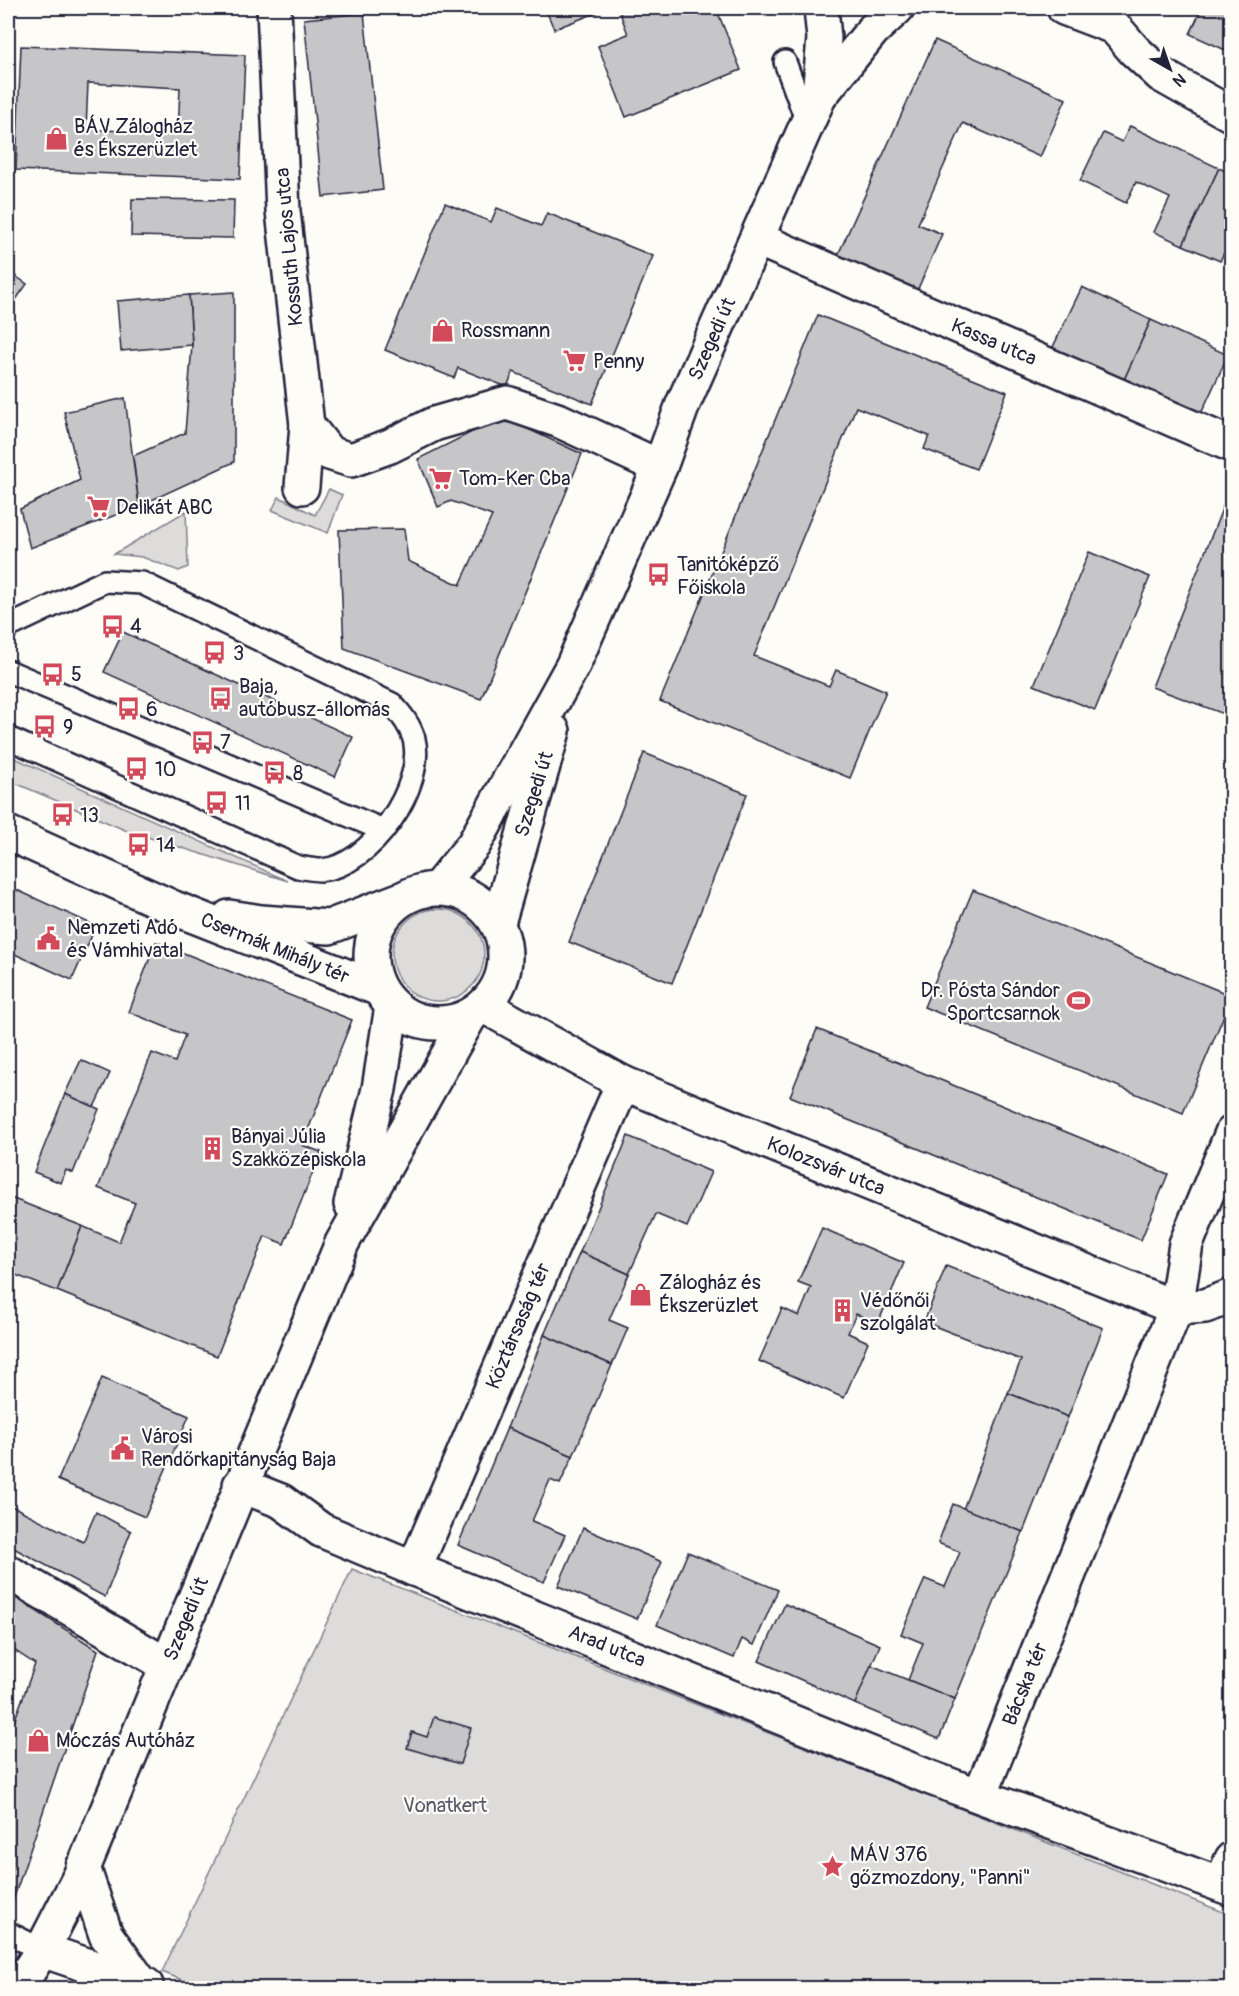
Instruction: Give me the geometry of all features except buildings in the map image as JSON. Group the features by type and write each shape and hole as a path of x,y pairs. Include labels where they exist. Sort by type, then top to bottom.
{"street":[{"name":"Kossuth Lajos utca","path":"274,8 283,211 307,425 302,487"},
{"name":"Szegedi út","path":"438,888 474,844 573,665 660,466 683,404 814,111 824,38 821,8"},
{"path":"814,111 873,30 897,8"},
{"path":"1064,8 1106,17 1161,75 1232,115"},
{"name":"Kassa utca","path":"757,239 1232,445"},
{"path":"307,425 329,453 351,460 390,446 434,424 507,403 561,422 660,466"},
{"name":"Szegedi út","path":"498,923 514,859 573,665"},
{"name":"Csermák Mihály tér","path":"8,833 174,908 386,998"},
{"path":"174,908 261,922 329,927 422,890 438,888 465,894 484,906 498,923 505,944 505,967 498,988 477,1011 438,1024 416,1020 386,998 374,976 371,955 375,933 385,914 402,899"},
{"name":"Szegedi út","path":"342,1243 379,1089 386,998"},
{"name":"Szegedi út","path":"18,1989 42,1950 83,1867 342,1243 477,1011"},
{"name":"Kolozsvár utca","path":"477,1011 623,1083 1176,1308"},
{"name":"Köztársaság tér","path":"414,1569 623,1083"},
{"name":"Bácska tér","path":"980,1795 1176,1308 1186,1244 1232,1133"},
{"path":"1176,1308 1205,1306 1232,1296"},
{"name":"Arad utca","path":"240,1485 281,1502 321,1530 414,1569 980,1795"},
{"path":"8,1572 167,1665"},
{"path":"980,1795 1228,1878"},
{"path":"83,1867 106,1935 145,1987"},
{"path":"42,1950 145,1987"}],"lane":[{"path":"785,62 814,111"},
{"path":"8,627 105,581 142,583 392,704 406,720 414,740 416,758 413,777 402,802 383,830 345,862 322,870 298,867 8,738"},
{"path":"8,671 383,830"},
{"path":"8,1933 42,1950"}],"green space":[{"path":"329,489 342,495 328,533 272,510 279,497 315,515"},
{"path":"186,511 188,567 179,571 142,557 114,554"},
{"path":"8,755 288,881 125,830 8,780"},
{"path":"438,909 456,912 471,922 481,937 484,955 481,973 471,988 456,998 438,1001 420,998 405,988 395,973 392,955 395,937 405,922 420,912"},
{"name":"Vonatkert","path":"352,1569 1231,1915 1231,1988 202,1988 162,1972"}],"place":[{"name":"BÁV Zálogház és Ékszerüzlet","path":"56,138"},
{"name":"Rossmann","path":"443,330"},
{"name":"Penny","path":"575,361"},
{"name":"Tom-Ker Cba","path":"441,478"},
{"name":"Delikát ABC","path":"98,507"},
{"name":"Tanitóképző Főiskola","path":"659,575"},
{"name":"4","path":"112,626"},
{"name":"3","path":"215,653"},
{"name":"5","path":"53,674"},
{"name":"Baja, autóbusz-állomás","path":"221,698"},
{"name":"6","path":"128,709"},
{"name":"9","path":"45,727"},
{"name":"7","path":"202,742"},
{"name":"10","path":"137,769"},
{"name":"8","path":"275,773"},
{"name":"11","path":"217,803"},
{"name":"13","path":"62,815"},
{"name":"14","path":"138,845"},
{"name":"Nemzeti Adó és Vámhivatal","path":"49,938"},
{"name":"Dr. Pósta Sándor Sportcsarnok","path":"1078,1001"},
{"name":"Bányai Júlia Szakközépiskola","path":"213,1148"},
{"name":"Zálogház és Ékszerüzlet","path":"641,1294"},
{"name":"Védőnői szolgálat","path":"842,1311"},
{"name":"Városi Rendőrkapitányság Baja","path":"123,1448"},
{"name":"Móczás Autóház","path":"38,1740"},
{"name":"MÁV 376 gőzmozdony, \"Panni\"","path":"832,1866"}]}
